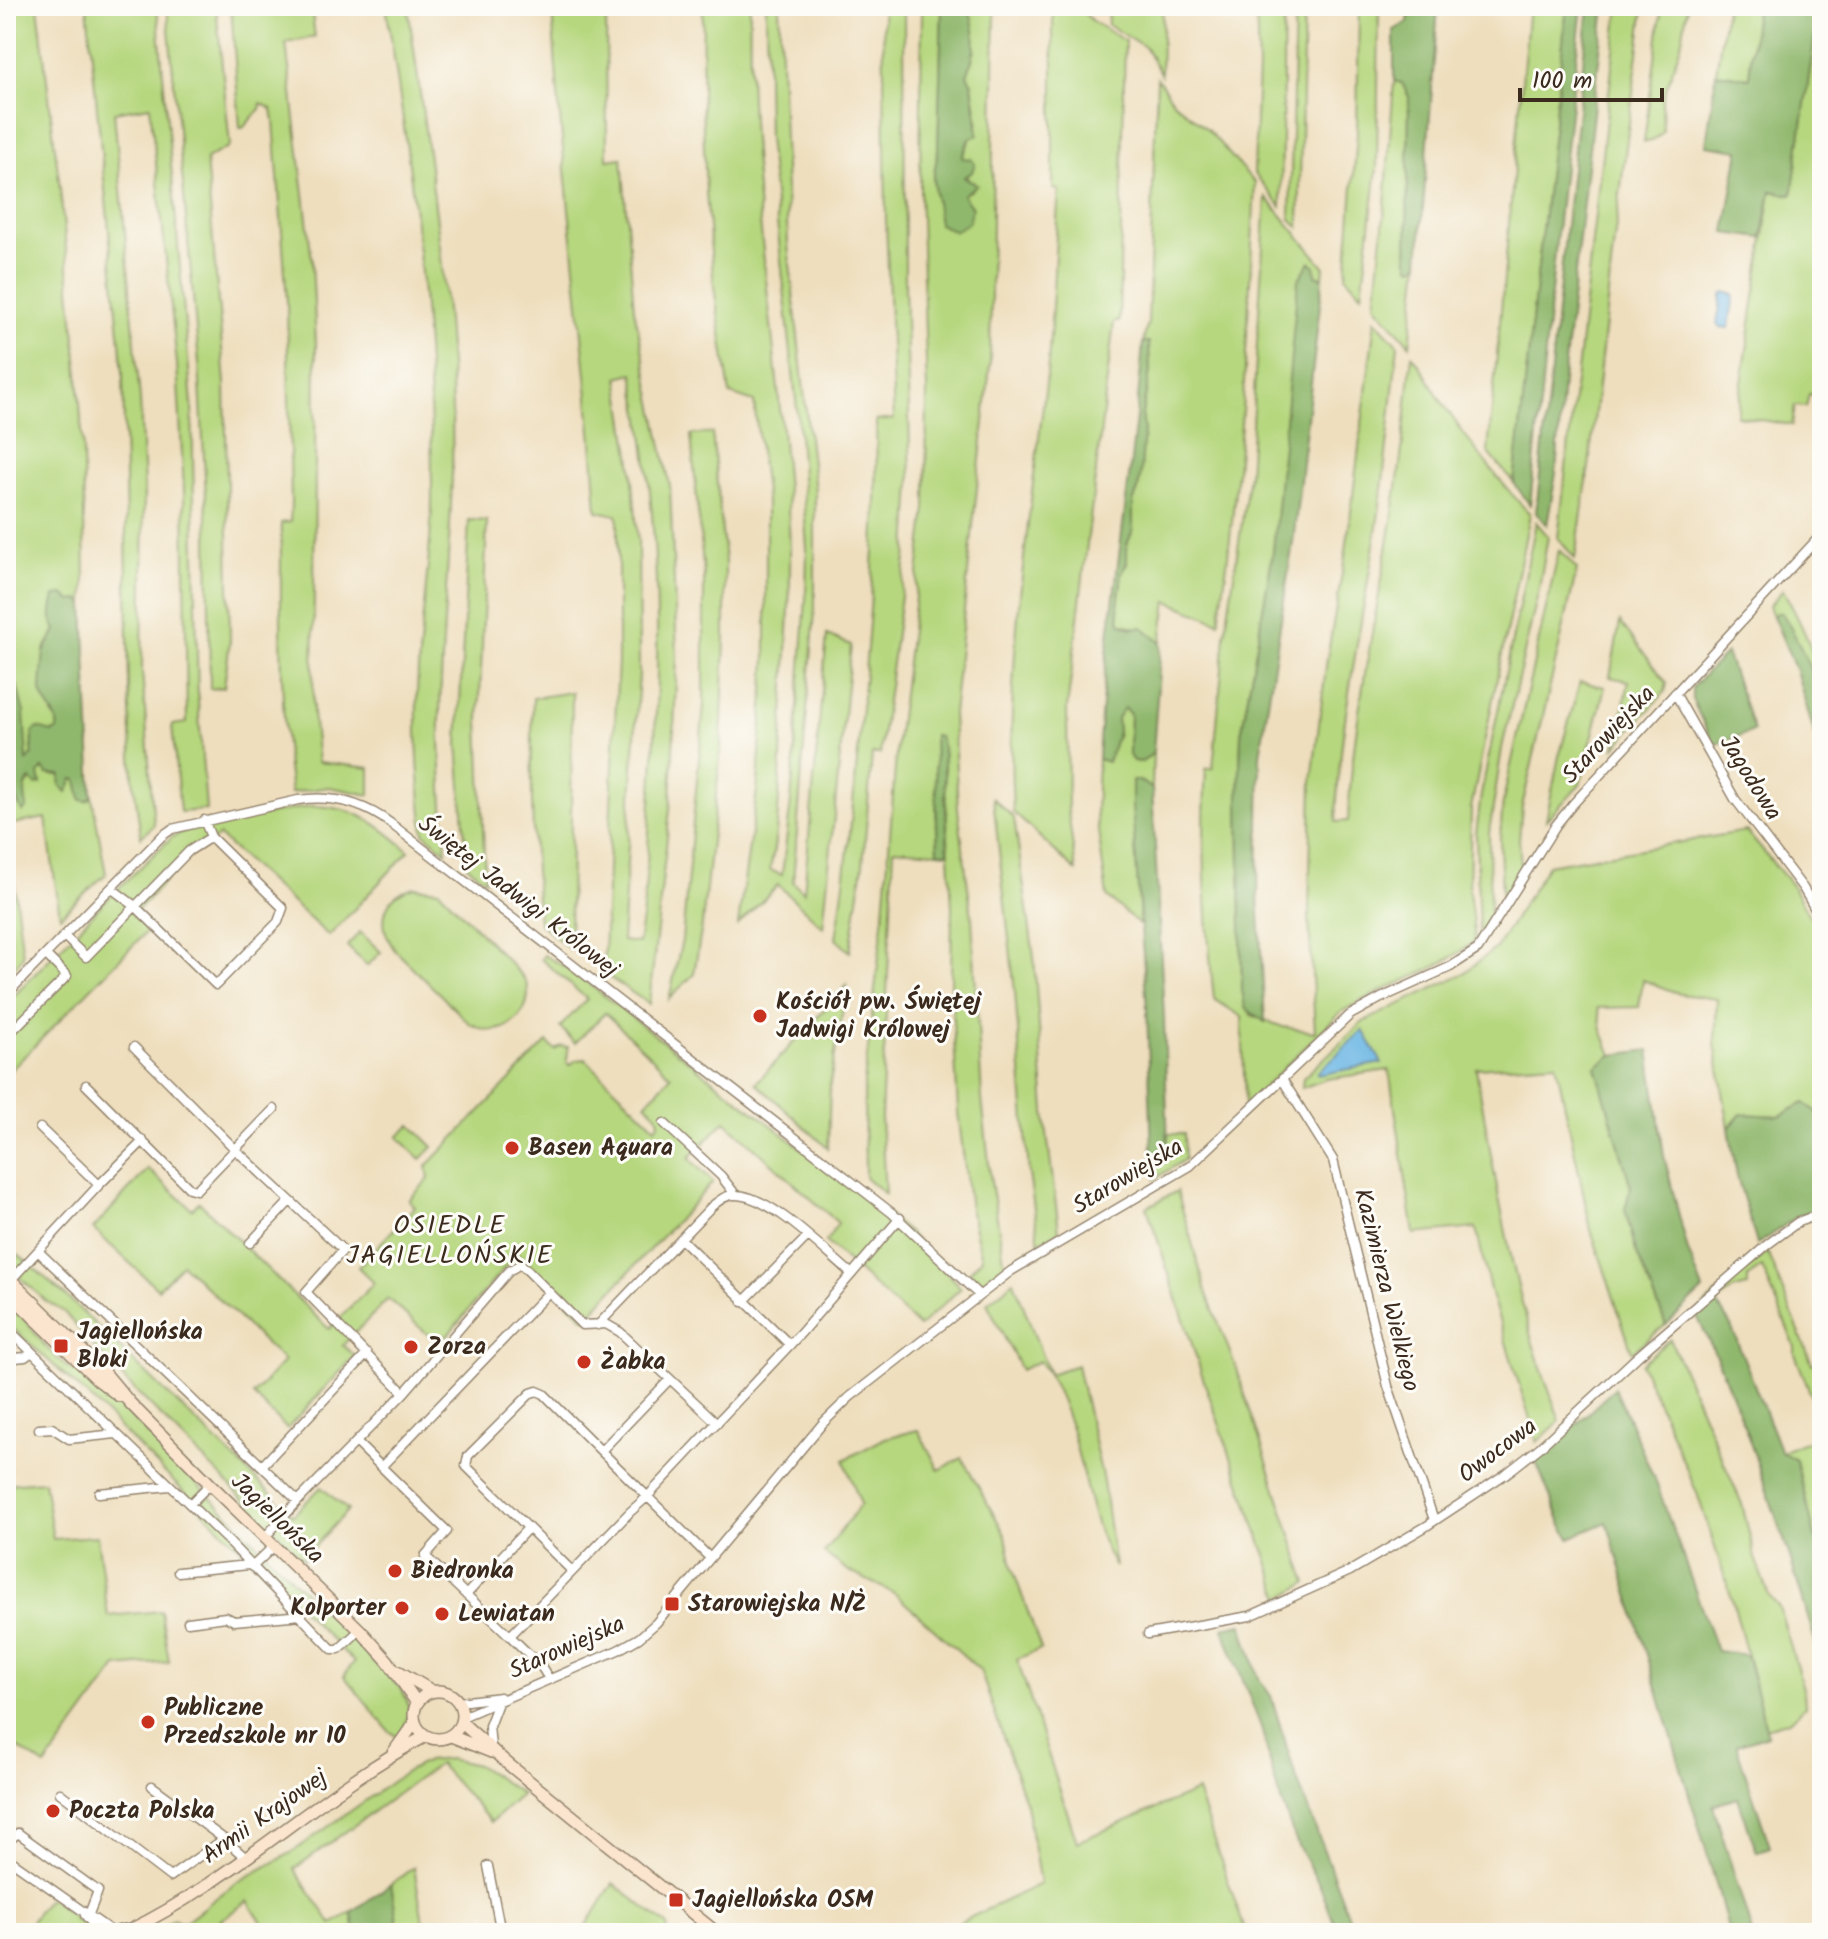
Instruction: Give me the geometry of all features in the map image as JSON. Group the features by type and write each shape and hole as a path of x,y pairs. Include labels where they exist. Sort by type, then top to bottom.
{"street":[{"name":"Starowiejska","path":"462,1720 639,1638 656,1623 836,1409 979,1295 1032,1257 1190,1166 1350,1015 1450,967 1478,949 1568,810 1822,534"},
{"name":"Jagodowa","path":"1675,693 1735,799 1803,888 1822,921"},
{"name":"Świętej Jadwigi Królowej","path":"6,995 172,829 314,798 346,801 377,813 900,1218 979,1295"},
{"path":"111,888 135,906 216,985 278,922 283,908 211,837 204,820"},
{"path":"64,936 86,957 189,851 211,837"},
{"path":"8,1031 67,976 46,955"},
{"path":"134,1047 236,1150 343,1250 306,1292 404,1393"},
{"name":"Kazimierza Wielkiego","path":"1282,1079 1333,1160 1388,1386 1434,1520"},
{"path":"86,1085 189,1188 196,1190 274,1109"},
{"path":"664,1123 721,1176 735,1194"},
{"path":"40,1128 99,1185"},
{"path":"7,1283 143,1141"},
{"path":"598,1325 725,1196 735,1194 775,1209 852,1274"},
{"path":"250,1243 290,1201"},
{"name":"Owocowa","path":"1148,1634 1250,1616 1350,1571 1434,1520 1539,1448 1638,1356 1768,1244 1798,1222 1822,1213"},
{"path":"510,1636 790,1345 900,1218"},
{"path":"743,1302 807,1237"},
{"path":"681,1239 790,1345"},
{"path":"39,1252 298,1501"},
{"path":"178,1572 251,1566 298,1501 404,1393 515,1266 521,1264 582,1325 606,1324 620,1332 717,1423"},
{"name":"Jagiellońska","path":"7,1283 98,1380 130,1403 360,1630 393,1667 417,1703"},
{"path":"382,1466 549,1292"},
{"path":"6,1327 190,1504 332,1649 339,1649 360,1630"},
{"path":"6,1359 25,1357 32,1352"},
{"path":"262,1466 367,1354"},
{"path":"601,1451 670,1379"},
{"path":"572,1571 466,1466 468,1456 531,1393 537,1391 544,1394 710,1558"},
{"path":"39,1429 52,1428 69,1439 116,1434"},
{"path":"356,1442 447,1531 425,1556 541,1666 549,1679"},
{"path":"190,1504 210,1484"},
{"path":"99,1493 170,1486"},
{"path":"466,1595 528,1528"},
{"path":"188,1622 226,1617 234,1621 302,1615"},
{"name":"Jagiellońska","path":"393,1667 422,1688 432,1691"},
{"path":"494,1751 451,1736 434,1739 426,1736 415,1722 417,1703 432,1691 447,1692 459,1702 462,1720 494,1751 717,1933"},
{"path":"459,1702 504,1698"},
{"path":"494,1751 489,1726 504,1698"},
{"path":"451,1736 462,1720"},
{"name":"Armii Krajowej","path":"393,1753 415,1722"},
{"name":"Armii Krajowej","path":"114,1933 130,1932 161,1915 393,1753 426,1736"},
{"path":"152,1786 246,1858"},
{"path":"60,1793 170,1877 224,1839"},
{"path":"6,1843 18,1833 98,1891 89,1914"},
{"path":"6,1857 114,1933"},
{"path":"488,1866 501,1933"},
{"path":"79,1909 100,1933"},
{"name":"Armii Krajowej","path":"142,1933 161,1915"}],"green space":[{"path":"6,6 38,6 77,358 83,450 85,585 84,604 80,600 44,650 52,714 58,721 57,731 32,737 32,755 26,762 21,703 14,684 11,776 15,795 26,807 26,786 44,768 52,775 61,775 67,791 73,779 77,780 87,801 92,797 106,874 60,916 46,818 7,825 23,956 6,979"},
{"path":"87,6 157,6 192,404 198,701 206,810 180,812 172,725 187,723 184,492 177,364 150,106 114,112 140,399 144,489 142,671 154,825 141,837 133,778 129,688 123,373"},
{"path":"167,6 216,6 230,146 206,159 225,383 230,640 224,687 210,689 208,536 199,363"},
{"path":"231,6 311,6 315,37 286,43 312,261 316,345 313,713 318,762 370,768 370,795 329,787 291,793 284,726 281,624 281,523 290,522 291,503 287,302 274,121 272,109 261,103 260,109 240,128"},
{"path":"386,6 408,6 435,207 450,359 452,486 440,730 446,852 424,833 420,792 417,690 432,516 431,433 419,249"},
{"path":"552,6 606,6 607,160 622,158 634,309 670,486 677,656 671,800 649,1004 603,973 618,661 618,523 617,515 597,511","holes":["633,373 654,539 657,650 654,761 645,896 638,943 622,941 639,674 638,543 632,468 618,377"]},
{"path":"703,6 750,6 753,143 781,414 790,550 779,796 770,870 782,875 791,801 807,548 798,420 768,138 766,6 779,6 788,246 815,491 815,611 793,882 804,892 827,635 851,645 823,927 778,885 738,925 758,783 766,658 766,500 754,402 730,394 714,287 702,102"},
{"path":"883,6 904,6 905,285 911,482 907,551 880,754 872,754 863,865 850,952 836,939 851,824 868,636 875,529 876,421 894,419 886,221"},
{"path":"922,6 942,6 938,151 933,180 966,202 963,194 972,190 974,182 964,177 962,158 978,122 972,84 967,75 975,50 968,7 995,6 990,365 953,714 958,809 972,918 982,1099 991,1182 1005,1266 978,1283 970,1271 982,1258 970,1209 958,1112 951,983 952,907 943,748 936,810 938,852 894,849 881,1117 885,1194 865,1177 864,1083 884,914 897,742 926,509 927,390 920,189"},
{"path":"942,6 968,6 974,32 973,57 967,75 972,84 978,134 969,139 962,158 971,159 975,164 972,172 964,177 977,185 963,195 972,208 969,222 955,231 939,224 933,180 938,151"},
{"path":"1053,6 1078,6 1092,21 1125,41 1119,322 1114,322 1067,709 1068,811 1076,871 1013,812 1011,758 1015,650 1048,359 1059,190 1053,189"},
{"path":"1107,6 1163,6 1161,74 1145,47 1108,25"},
{"path":"1256,6 1284,6 1281,207 1254,173 1258,67"},
{"path":"1295,6 1304,6 1299,227 1290,218"},
{"path":"1359,6 1379,6 1377,168 1362,294 1346,277 1357,134"},
{"path":"1410,6 1438,6 1419,263 1414,267 1410,266 1407,255 1409,97 1402,83 1394,81 1394,30 1408,22"},
{"path":"1529,6 1567,6 1514,483 1488,452"},
{"path":"1567,6 1582,6 1530,505 1514,483"},
{"path":"1589,6 1605,6 1563,381 1556,473 1547,525 1536,513"},
{"path":"1619,6 1644,6 1589,467 1575,559 1558,538"},
{"path":"1662,6 1688,6 1681,44 1662,102 1663,132 1652,141 1644,142"},
{"path":"1726,6 1756,6 1749,78 1716,73"},
{"path":"1756,6 1819,6 1792,195 1771,191 1762,238 1725,233 1739,150 1706,145 1716,73 1749,78"},
{"path":"1819,6 1822,6 1822,396 1809,394 1806,407 1795,406 1792,425 1737,416 1771,191 1792,195"},
{"path":"1157,78 1174,102 1208,130 1255,183 1238,458 1219,622 1167,601 1161,642 1148,631 1120,623 1118,606 1122,573 1127,562 1127,544 1133,530 1133,502 1138,490 1144,430 1142,414 1148,383 1149,343 1143,342 1148,323"},
{"path":"1394,81 1402,83 1409,97 1407,255 1414,267 1419,263 1410,345 1375,305"},
{"path":"1266,197 1324,266 1323,278 1316,275 1284,449 1273,552 1241,735 1242,990 1251,1015 1283,1027 1315,1032 1309,918 1312,781 1327,659 1346,551 1375,320 1398,345 1380,503 1346,711 1336,822 1348,821 1355,738 1396,494 1412,355 1473,446 1530,514 1471,808 1469,890 1475,940 1444,962 1340,1013 1245,1106 1242,1017 1214,999 1204,826 1206,769 1213,768 1225,635 1249,475"},
{"path":"1310,262 1315,266 1316,275 1323,278 1293,542 1260,755 1258,895 1265,1022 1245,1008 1242,990 1241,735 1273,552 1298,280"},
{"path":"1143,342 1149,342 1150,372 1142,414 1141,471 1133,502 1133,530 1127,544 1127,562 1122,573 1118,606 1120,623 1131,628 1142,627 1161,642 1153,753 1142,762 1133,761 1129,755 1130,714 1124,708 1117,718 1118,732 1108,762 1098,759 1102,707"},
{"path":"712,433 725,561 721,749 694,974 669,999 682,940 704,705 704,576 691,435"},
{"path":"469,520 487,521 479,720 485,880 467,866 458,744"},
{"path":"1536,522 1548,536 1539,589 1502,748 1489,833 1490,921 1479,934 1476,834 1481,795"},
{"path":"1559,550 1577,569 1522,807 1519,839 1521,867 1502,899 1500,839 1503,801"},
{"path":"1783,590 1815,662 1822,709 1818,693 1777,613 1773,616 1769,606"},
{"path":"64,595 71,601 80,600 84,604 92,797 87,801 81,800 77,780 73,779 67,792 60,785 61,775 47,774 43,768 39,774 41,784 36,785 30,779 26,785 27,807 23,812 11,776 14,683 24,713 27,761 32,755 33,732 38,728 52,732 57,730 56,720 41,689 44,653 56,630 52,618 55,596"},
{"path":"1782,613 1794,634 1820,699 1823,715 1822,761 1796,670 1773,616"},
{"path":"1620,622 1667,683 1665,692 1615,747 1629,681 1610,677"},
{"path":"1726,653 1754,731 1714,745 1692,699 1692,687"},
{"path":"1580,682 1605,687 1580,785 1546,820 1559,756"},
{"path":"572,692 570,949 539,923 533,839 532,754 533,698"},
{"path":"1124,707 1130,714 1129,755 1133,761 1142,762 1153,753 1152,788 1140,781 1132,781 1140,925 1107,897 1096,815 1098,759 1108,761 1118,732 1117,718"},
{"path":"934,735 939,736 943,748 948,853 938,852"},
{"path":"1132,781 1152,788 1168,1153 1152,1153 1147,1009"},
{"path":"993,798 1014,818 1034,957 1046,1125 1059,1231 1039,1243 1029,1174 1015,992"},
{"path":"312,806 341,809 365,818 409,851 329,936 219,836 190,854 133,915 148,930 6,1075 6,1004 172,837 194,827"},
{"path":"1746,831 1792,885 1822,939 1822,1115 1804,1103 1780,1116 1741,1114 1729,1128 1715,1044 1717,999 1680,994 1643,980 1639,1007 1598,1008 1602,1030 1612,1055 1596,1067 1631,1187 1625,1209 1636,1251 1666,1325 1632,1352 1591,1230 1556,1063 1476,1068 1514,1267 1533,1344 1560,1421 1537,1442 1491,1294 1476,1228 1414,1234 1389,1070 1326,1079 1302,1088 1303,1078 1363,1022 1463,974 1496,948 1548,865"},
{"path":"415,887 439,890 523,977 527,985 527,1002 511,1024 491,1030 469,1023 394,949 385,929 386,911 396,896"},
{"path":"360,932 381,952 367,966 347,946"},
{"path":"544,955 572,971 880,1209 909,1233 961,1288 919,1327 826,1242 838,1223 725,1121 689,1158 713,1182 585,1319 517,1253 446,1337 443,1334 435,1341 388,1299 343,1345 355,1356 287,1429 253,1395 284,1361 182,1264 158,1289 93,1229 148,1169 192,1209 199,1202 329,1329 374,1283 358,1267 415,1207 409,1200 429,1179 427,1166 547,1042 555,1050 561,1046 568,1047 567,1062 570,1065 576,1060 585,1059 655,1127 659,1123 658,1116 646,1103 671,1076 605,1013 575,1043 560,1027 587,999 541,959"},
{"path":"847,985 830,1083 828,1148 756,1083"},
{"path":"1649,1050 1664,1156 1688,1251 1703,1290 1666,1325 1636,1251 1625,1209 1631,1187 1596,1067 1612,1055"},
{"path":"1804,1103 1822,1115 1822,1208 1800,1215 1757,1244 1737,1176 1729,1128 1741,1114 1780,1116"},
{"path":"411,1125 433,1147 421,1159 398,1137"},
{"path":"1168,1134 1184,1134 1185,1159 1155,1179 1152,1153 1168,1152"},
{"path":"1177,1191 1206,1291 1236,1368 1307,1583 1281,1598 1204,1381 1147,1207"},
{"path":"6,1244 65,1295 293,1515 321,1487 348,1510 303,1559 108,1363 64,1312 46,1301 6,1265"},
{"path":"1767,1252 1812,1364 1822,1361 1822,1424 1762,1267 1748,1277 1748,1286 1732,1290 1717,1302 1713,1297"},
{"path":"1014,1281 1049,1374 1077,1365 1103,1481 1115,1567 1094,1517 1073,1435 1053,1383 1039,1361 1021,1370 987,1303"},
{"path":"6,1296 46,1347 68,1368 88,1378 120,1406 400,1688 407,1701 408,1713 398,1737 388,1730 344,1676 354,1662 91,1399 6,1322"},
{"path":"1713,1297 1731,1326 1781,1452 1796,1460 1822,1552 1822,1664 1788,1551 1745,1428 1696,1314"},
{"path":"1670,1339 1742,1504 1755,1558 1769,1596 1779,1607 1804,1692 1805,1706 1791,1720 1766,1728 1734,1605 1697,1493 1641,1364"},
{"path":"1615,1388 1657,1485 1717,1651 1746,1655 1768,1735 1736,1745 1770,1847 1757,1852 1738,1798 1713,1805 1752,1933 1729,1933 1607,1522 1570,1538 1536,1462"},
{"path":"918,1430 939,1470 962,1458 1006,1536 1012,1567 1041,1649 1017,1659 1077,1842 1197,1791 1246,1933 938,1933 1040,1884 1026,1804 980,1670 894,1593 850,1572 824,1553 861,1504 844,1460 885,1438"},
{"path":"1822,1435 1822,1552 1781,1452"},
{"path":"44,1481 53,1539 97,1536 108,1616 161,1611 169,1662 117,1667 45,1766 6,1739 6,1484"},
{"path":"1242,1624 1259,1679 1271,1696 1295,1774 1355,1933 1338,1933 1320,1886 1298,1846 1278,1793 1261,1727 1223,1628"},
{"path":"449,1759 477,1765 522,1794 491,1822 439,1764 294,1869 332,1924 352,1912 355,1933 269,1933 248,1901 202,1933 158,1933 173,1919 183,1923 236,1883 291,1853 406,1772 427,1761"},
{"path":"414,1867 425,1933 399,1933 391,1884"},
{"path":"613,1883 667,1925 668,1933 582,1933"},
{"path":"391,1884 399,1933 355,1933 352,1912"},
{"path":"51,1899 92,1933 7,1933 14,1924 24,1931 47,1900"}],"water":[{"path":"1722,294 1734,295 1729,328 1717,324"},
{"path":"1363,1030 1382,1063 1318,1075 1317,1073"}],"place":[{"name":"Kościół pw. Świętej Jadwigi Królowej","path":"760,1016"},
{"name":"Basen Aquara","path":"512,1148"},
{"name":"Jagiellońska Bloki","path":"61,1346"},
{"name":"Zorza","path":"411,1347"},
{"name":"Żabka","path":"584,1362"},
{"name":"Biedronka","path":"395,1571"},
{"name":"Starowiejska N/Ż","path":"672,1604"},
{"name":"Kolporter","path":"402,1608"},
{"name":"Lewiatan","path":"442,1614"},
{"name":"Publiczne Przedszkole nr 10","path":"148,1722"},
{"name":"Poczta Polska","path":"53,1811"},
{"name":"Jagiellońska OSM","path":"676,1900"}],"district":[{"name":"OSIEDLE JAGIELLOŃSKIE","path":"450,1241"}]}
